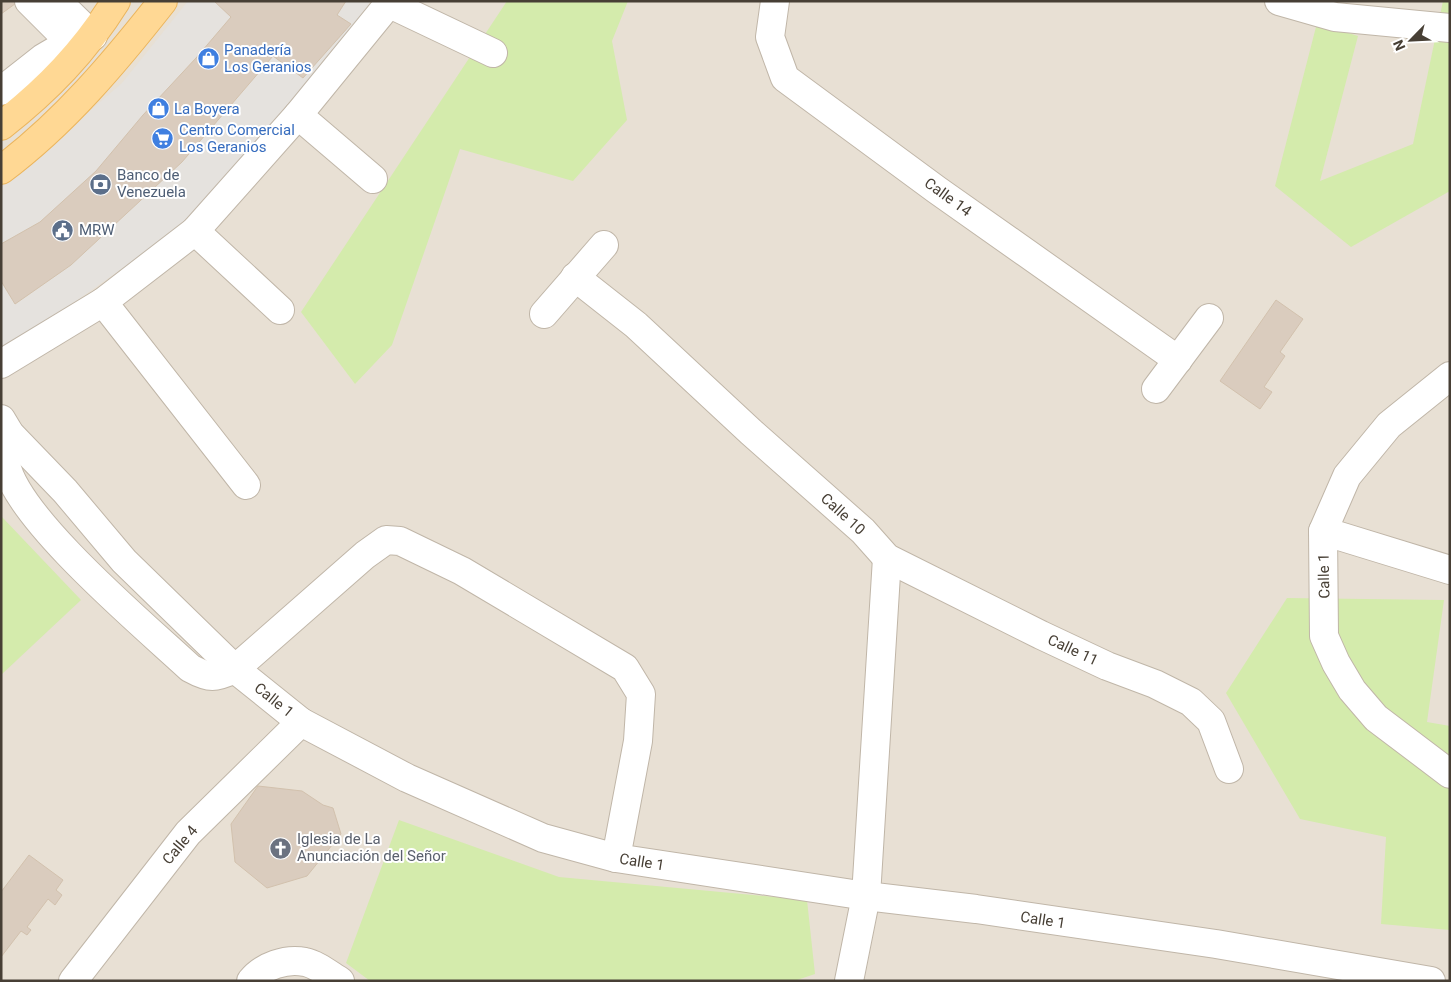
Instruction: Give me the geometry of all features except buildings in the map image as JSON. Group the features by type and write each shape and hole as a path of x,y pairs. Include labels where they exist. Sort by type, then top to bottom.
{"main road":[{"path":"1,170 48,131 116,61 163,1"},
{"path":"1,126 60,76 96,27"}],"street":[{"path":"29,1 96,27"},
{"path":"57,1 96,27"},
{"name":"Calle 14","path":"775,1 770,37 785,78 937,190 1178,360"},
{"path":"1279,1 1335,18 1450,28"},
{"path":"1,364 103,302 195,231 298,115 390,3 493,52"},
{"path":"1,91 43,58 96,27"},
{"path":"298,115 374,179"},
{"path":"195,231 280,310"},
{"path":"544,314 604,245"},
{"name":"Calle 10","path":"575,277 636,325 751,432 863,531 886,558"},
{"path":"103,302 246,486"},
{"path":"1156,389 1209,318"},
{"name":"Calle 1","path":"1450,376 1390,425 1347,476 1323,531 1324,636 1336,663 1352,690 1376,718 1450,774"},
{"path":"6,426 3,463 26,504 62,546 190,668 203,676 218,677 235,669 365,555 386,540 400,541 462,571 625,668 641,694 638,741 616,858"},
{"name":"Calle 1","path":"6,426 65,491 124,562 235,669 301,722 407,778 544,838 616,858 866,896 1216,944 1431,981"},
{"path":"1323,531 1450,570"},
{"path":"848,981 866,896 886,558"},
{"name":"Calle 11","path":"886,558 1041,635 1108,666 1155,684 1190,702 1211,721 1230,769"},
{"name":"Calle 4","path":"73,981 138,887 188,833 301,722"},
{"path":"251,981 258,972 285,962 306,962 340,981"}],"shaded area":[{"name":"La Boyera","path":"1,1 1450,1 1450,981 1,981"},
{"path":"188,1 214,1 231,17 96,171 40,222 1,244 1,188 122,83"},
{"path":"346,1 371,1 312,84 188,222 1,354 1,282 16,304 71,265 182,162 273,56 303,78 350,25 337,15"}],"green space":[{"path":"507,1 628,1 612,41 627,120 573,181 460,149 392,345 355,384 301,312"},
{"path":"1443,1 1450,1 1450,191 1351,247 1275,186 1317,23 1358,36 1320,181 1413,144"},
{"path":"1,518 81,600 1,675"},
{"path":"1287,598 1444,600 1427,722 1450,726 1450,930 1381,924 1386,837 1300,819 1226,693"},
{"path":"399,820 559,877 807,900 815,974 794,981 370,981 346,963"}],"place":[{"name":"Panadería Los Geranios","path":"208,59"},
{"name":"La Boyera","path":"158,109"},
{"name":"Centro Comercial Los Geranios","path":"163,139"},
{"name":"Banco de Venezuela","path":"101,184"},
{"name":"MRW","path":"63,230"},
{"name":"Iglesia de La Anunciación del Señor","path":"281,848"}]}
